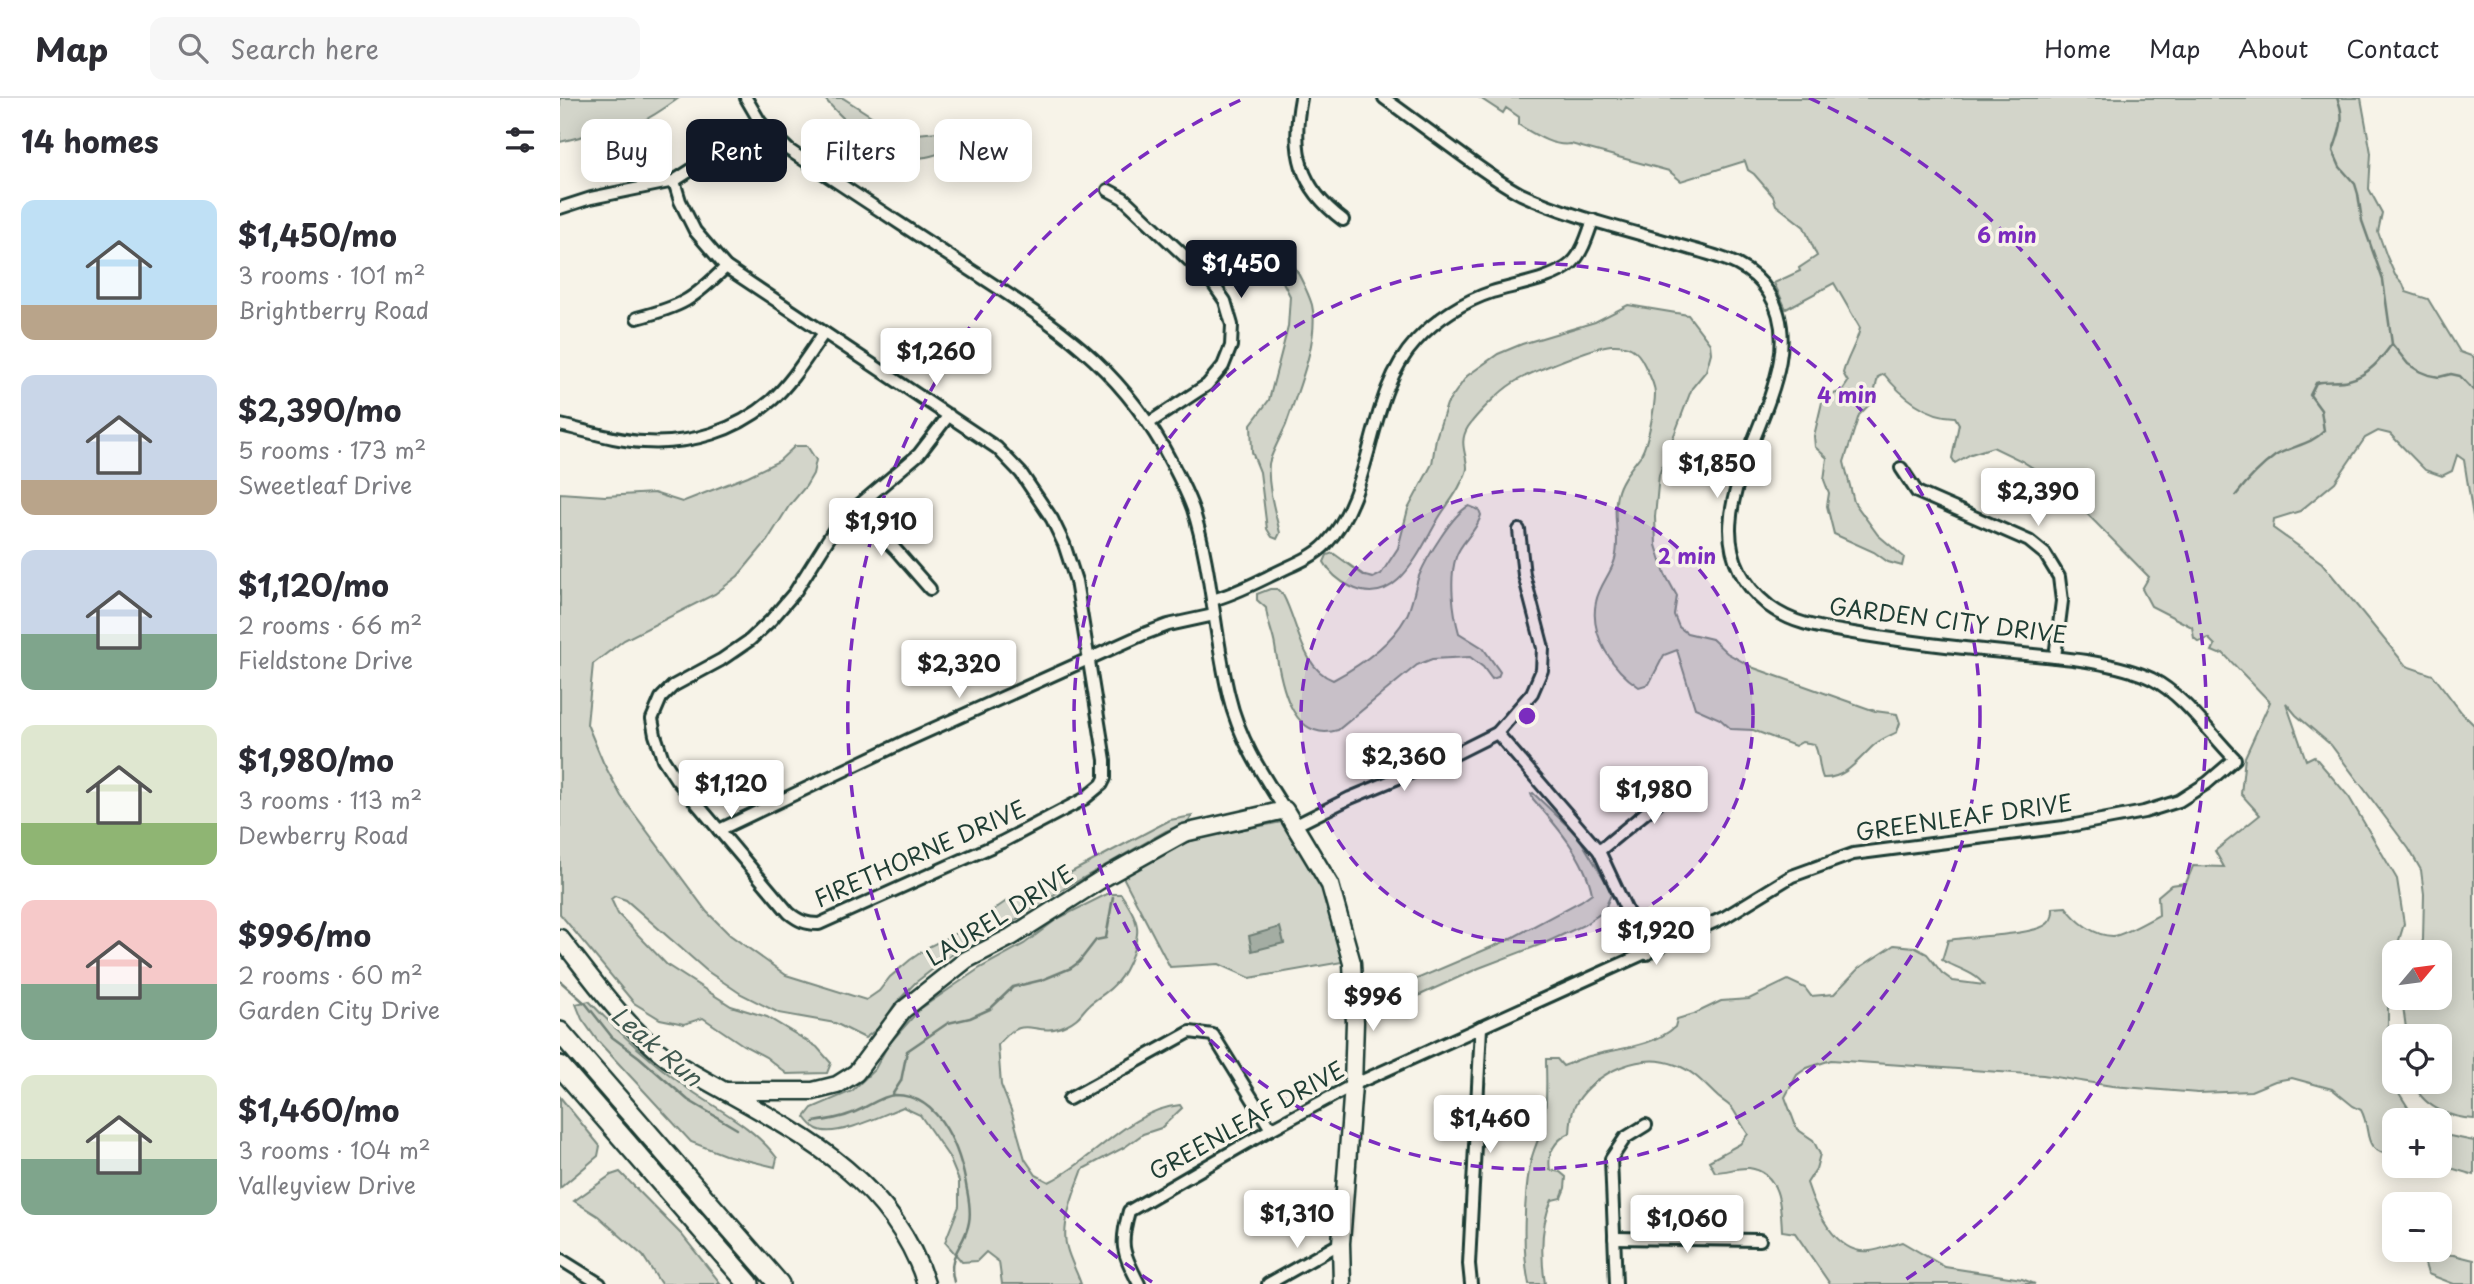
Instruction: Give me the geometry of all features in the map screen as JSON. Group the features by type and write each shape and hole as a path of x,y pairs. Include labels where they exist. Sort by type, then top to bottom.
{"highway":[{"path":"560,1032 779,1284"},
{"path":"560,1066 749,1284"}],"street":[{"path":"746,98 758,119"},
{"path":"1301,98 1297,120 1297,146 1302,171 1318,199 1343,220"},
{"name":"GARDEN CITY DRIVE","path":"1384,98 1502,183 1524,195 1593,220 1732,261 1754,274 1770,295 1780,322 1783,348 1774,383 1734,494 1730,522 1731,545 1740,569 1755,593 1790,620 1814,627 1908,643 2055,657 2133,671 2171,691 2235,759"},
{"path":"787,148 1035,312 1068,337 1123,388 1177,470 1192,509 1212,600 1229,698 1242,737 1256,765 1296,825 1330,885 1352,963 1355,1022 1341,1243 1342,1284"},
{"path":"560,208 591,198 674,181 686,173"},
{"path":"674,181 680,201 695,231 726,267 997,448 1021,473 1052,519 1064,544 1076,581 1088,659"},
{"path":"1108,190 1123,198 1211,281 1224,301 1232,325 1231,346 1223,366 1207,385 1149,424"},
{"path":"1212,600 1228,596 1309,557 1326,545 1339,526 1356,491 1389,382 1402,358 1427,331 1458,307 1489,293 1555,272 1572,263 1582,248 1593,220"},
{"path":"637,318 670,309 692,299 726,267"},
{"path":"560,425 641,442 676,443 702,438 748,418 773,399 824,332"},
{"name":"FIRETHORNE DRIVE","path":"949,415 919,454 839,522 795,592 771,620 750,640 673,687 661,698 652,719 654,735 663,760 789,913 799,921 819,924 1002,842 1096,791 1105,778 1105,760 1088,659"},
{"path":"1901,468 1917,492 2029,541 2045,554 2059,577 2062,601 2055,657"},
{"path":"854,508 930,589"},
{"path":"1296,825 1497,733 1532,693 1542,670 1543,648 1524,575 1519,530"},
{"path":"719,830 906,741 1088,659 1168,625 1214,615"},
{"path":"1497,733 1599,850 1647,954"},
{"name":"GREENLEAF DRIVE","path":"1139,1284 1123,1253 1123,1234 1129,1212 1271,1129 1353,1085 1725,917 1792,876 1853,854 2064,827 2144,812 2179,802 2235,759"},
{"path":"1599,850 1689,777"},
{"name":"LAUREL DRIVE","path":"725,1091 826,1089 847,1079 864,1063 903,1010 952,970 1012,937 1167,842 1199,829 1285,810"},
{"path":"560,938 629,1025 646,1042 667,1058 840,1162 875,1194 909,1244 926,1284"},
{"path":"1471,1284 1469,1264 1481,1027"},
{"path":"1069,1099 1190,1031 1213,1035 1271,1129"},
{"path":"775,1121 778,1103 785,1091"},
{"path":"1616,1284 1611,1159 1625,1138 1646,1125"},
{"path":"1614,1238 1760,1240"},
{"path":"1268,1284 1341,1243"},
{"path":"560,1259 600,1284"}],"shaded area":[{"path":"560,98 679,98 647,119 581,119 581,137 560,142"},
{"path":"824,98 843,98 876,119 844,119"},
{"path":"1480,98 2361,98 2371,153 2369,189 2382,213 2378,232 2387,257 2406,292 2428,299 2460,352 2474,357 2474,523 2464,460 2457,455 2452,471 2442,476 2425,470 2390,434 2378,431 2365,438 2335,482 2300,511 2274,519 2273,528 2322,563 2406,666 2433,675 2474,725 2474,1119 2452,1115 2452,1108 2436,1108 2420,1094 2452,1094 2452,1024 2405,1024 2404,1010 2452,1010 2452,940 2423,940 2424,894 2421,870 2409,849 2331,745 2286,703 2306,760 2314,756 2349,797 2397,879 2404,924 2399,940 2382,940 2382,1010 2388,1010 2388,1024 2382,1024 2382,1094 2400,1094 2408,1108 2382,1108 2382,1152 2371,1145 2361,1110 2332,1089 2292,1078 2275,1081 2251,1091 2198,1093 2112,1086 2043,1075 1831,1060 1807,1068 1797,1075 1785,1097 1797,1129 1813,1140 1820,1154 1816,1169 1807,1183 1821,1217 1837,1238 1858,1251 1870,1251 1902,1242 1945,1267 2022,1279 2035,1284 1830,1284 1795,1233 1782,1231 1777,1192 1767,1176 1749,1168 1715,1172 1709,1161 1740,1144 1748,1134 1731,1107 1694,1075 1676,1065 1663,1061 1635,1063 1608,1073 1586,1091 1574,1109 1570,1133 1560,1139 1553,1148 1550,1170 1560,1172 1566,1177 1565,1188 1561,1198 1552,1200 1545,1220 1542,1252 1545,1284 1529,1284 1525,1241 1526,1193 1531,1160 1545,1116 1546,1059 1557,1059 1563,1066 1580,1059 1643,1044 1675,1027 1677,1019 1721,1001 1749,999 1788,980 1805,988 1811,996 1834,994 1859,968 1894,945 1914,947 1927,954 1942,973 1953,981 1984,985 1970,973 1942,960 1948,940 2030,931 2051,920 2053,908 2066,907 2086,927 2106,935 2117,935 2136,927 2159,915 2158,896 2171,885 2186,883 2193,866 2224,867 2215,851 2260,815 2241,794 2245,757 2270,702 2223,653 2212,651 2215,645 2208,638 2199,642 2194,638 2192,627 2151,606 2142,589 2149,577 2058,484 2022,461 1993,447 1955,463 1952,458 1959,424 1955,417 1934,413 1915,404 1884,374 1878,377 1872,402 1859,415 1844,462 1854,502 1878,535 1904,557 1902,566 1888,562 1874,552 1834,534 1827,506 1829,493 1824,480 1827,458 1815,447 1814,436 1823,398 1842,391 1848,382 1843,373 1860,328 1834,283 1786,309 1774,283 1800,271 1799,268 1817,256 1804,227 1776,205 1773,196 1748,170 1745,161 1681,181 1669,171 1571,144 1557,144 1519,125 1519,117 1506,108 1503,113"},
{"path":"934,132 934,155 920,157 920,134"},
{"path":"1274,250 1289,256 1305,286 1314,319 1306,365 1286,425 1269,464 1270,490 1280,533 1277,539 1272,537 1267,529 1260,472 1252,452 1251,424 1269,400 1288,327 1290,296 1271,258"},
{"path":"1628,305 1688,315 1710,344 1711,353 1706,371 1692,388 1659,475 1655,517 1656,545 1665,574 1677,596 1674,615 1679,627 1687,633 1712,639 1727,653 1754,668 1875,711 1897,714 1900,723 1897,732 1875,744 1845,772 1823,778 1814,744 1802,742 1795,746 1753,730 1731,729 1720,719 1695,708 1677,650 1664,655 1649,684 1639,687 1620,671 1605,650 1596,627 1595,614 1598,596 1617,551 1617,495 1644,449 1655,399 1654,386 1644,364 1635,351 1627,347 1611,345 1546,367 1513,383 1489,404 1465,433 1465,476 1413,563 1392,585 1380,591 1367,592 1351,587 1335,577 1324,562 1327,555 1333,553 1365,576 1373,578 1381,574 1398,548 1408,509 1432,464 1436,438 1447,404 1467,376 1498,354 1595,322"},
{"path":"795,446 807,446 816,460 813,474 767,541 738,576 715,594 624,640 593,664 587,724 603,762 621,796 707,912 730,935 786,975 866,1000 910,960 930,946 969,927 1005,902 1064,876 1170,820 1192,816 1188,823 1166,831 1048,898 1005,927 951,955 915,983 894,1005 881,1026 865,1038 835,1023 779,1013 741,994 707,971 626,900 615,896 611,899 618,914 667,965 731,1006 767,1017 817,1047 831,1063 827,1073 787,1074 766,1057 703,1018 684,1024 660,1019 634,1003 560,914 560,493 605,496 654,493 682,502 779,461"},
{"path":"1469,506 1479,510 1481,515 1456,557 1452,585 1455,615 1459,633 1483,648 1500,672 1498,677 1492,679 1483,667 1470,657 1432,659 1417,665 1338,730 1322,732 1309,727 1298,718 1284,691 1266,608 1257,600 1257,594 1277,589 1283,595 1307,655 1322,674 1333,680 1374,653 1400,627 1428,559 1448,527"},
{"path":"1533,793 1578,836 1612,892 1604,911 1584,925 1547,942 1479,968 1383,1012 1372,1014 1370,1006 1386,992 1508,940 1592,893 1576,855 1533,799"},
{"path":"1282,822 1308,853 1324,886 1342,962 1250,978 1219,964 1170,967 1123,877 1184,843 1211,835"},
{"path":"1107,894 1121,894 1136,923 1134,948 1129,963 1117,982 1090,1004 1078,1018 1066,1025 1046,1030 1023,1027 1016,1029 998,1045 1001,1085 1025,1159 1036,1175 1049,1182 1144,1116 1180,1105 1182,1108 1161,1128 1143,1134 1125,1147 1083,1169 1069,1208 1065,1229 1067,1248 1081,1284 1002,1284 999,1262 986,1252 977,1261 962,1262 945,1242 959,1206 959,1181 949,1157 920,1115 903,1107 836,1131 815,1128 805,1117 812,1108 852,1091 875,1069 888,1045 920,1009 980,968 1024,944 1057,919"},
{"path":"1280,927 1284,943 1252,951 1249,936"},
{"path":"589,1001 658,1066 756,1136 777,1158 775,1167 725,1155 691,1142 597,1040 582,1019 576,1004"},
{"path":"560,1097 600,1146 598,1156 560,1188"},
{"path":"2452,1136 2474,1141 2474,1175 2452,1169"},
{"path":"620,1172 682,1235 721,1284 661,1284 643,1256 598,1216 574,1201 611,1175"},
{"path":"2452,1255 2474,1260 2474,1284 2454,1284 2428,1274 2424,1262 2452,1262"}],"waterway":[{"path":"2337,98 2342,118 2333,151 2340,167 2355,184 2362,221 2383,280 2392,344 2408,364 2419,371 2439,377 2451,374 2460,376 2474,391"},
{"path":"2236,495 2254,474 2275,456 2319,436 2324,431 2321,410 2310,395 2316,383 2356,378 2379,361 2392,344"},
{"path":"892,1095 901,1081 907,1051 948,1023 970,1018 990,1009 1013,987 1042,980 1071,968 1096,940 1106,938 1113,897"},
{"name":"Leak Run","path":"560,981 586,1004 612,1037 688,1100 737,1129"},
{"name":"Leak Run","path":"814,1122 845,1116 895,1095 911,1098 937,1115 960,1160 970,1206 967,1231 952,1264 954,1282"}]}
